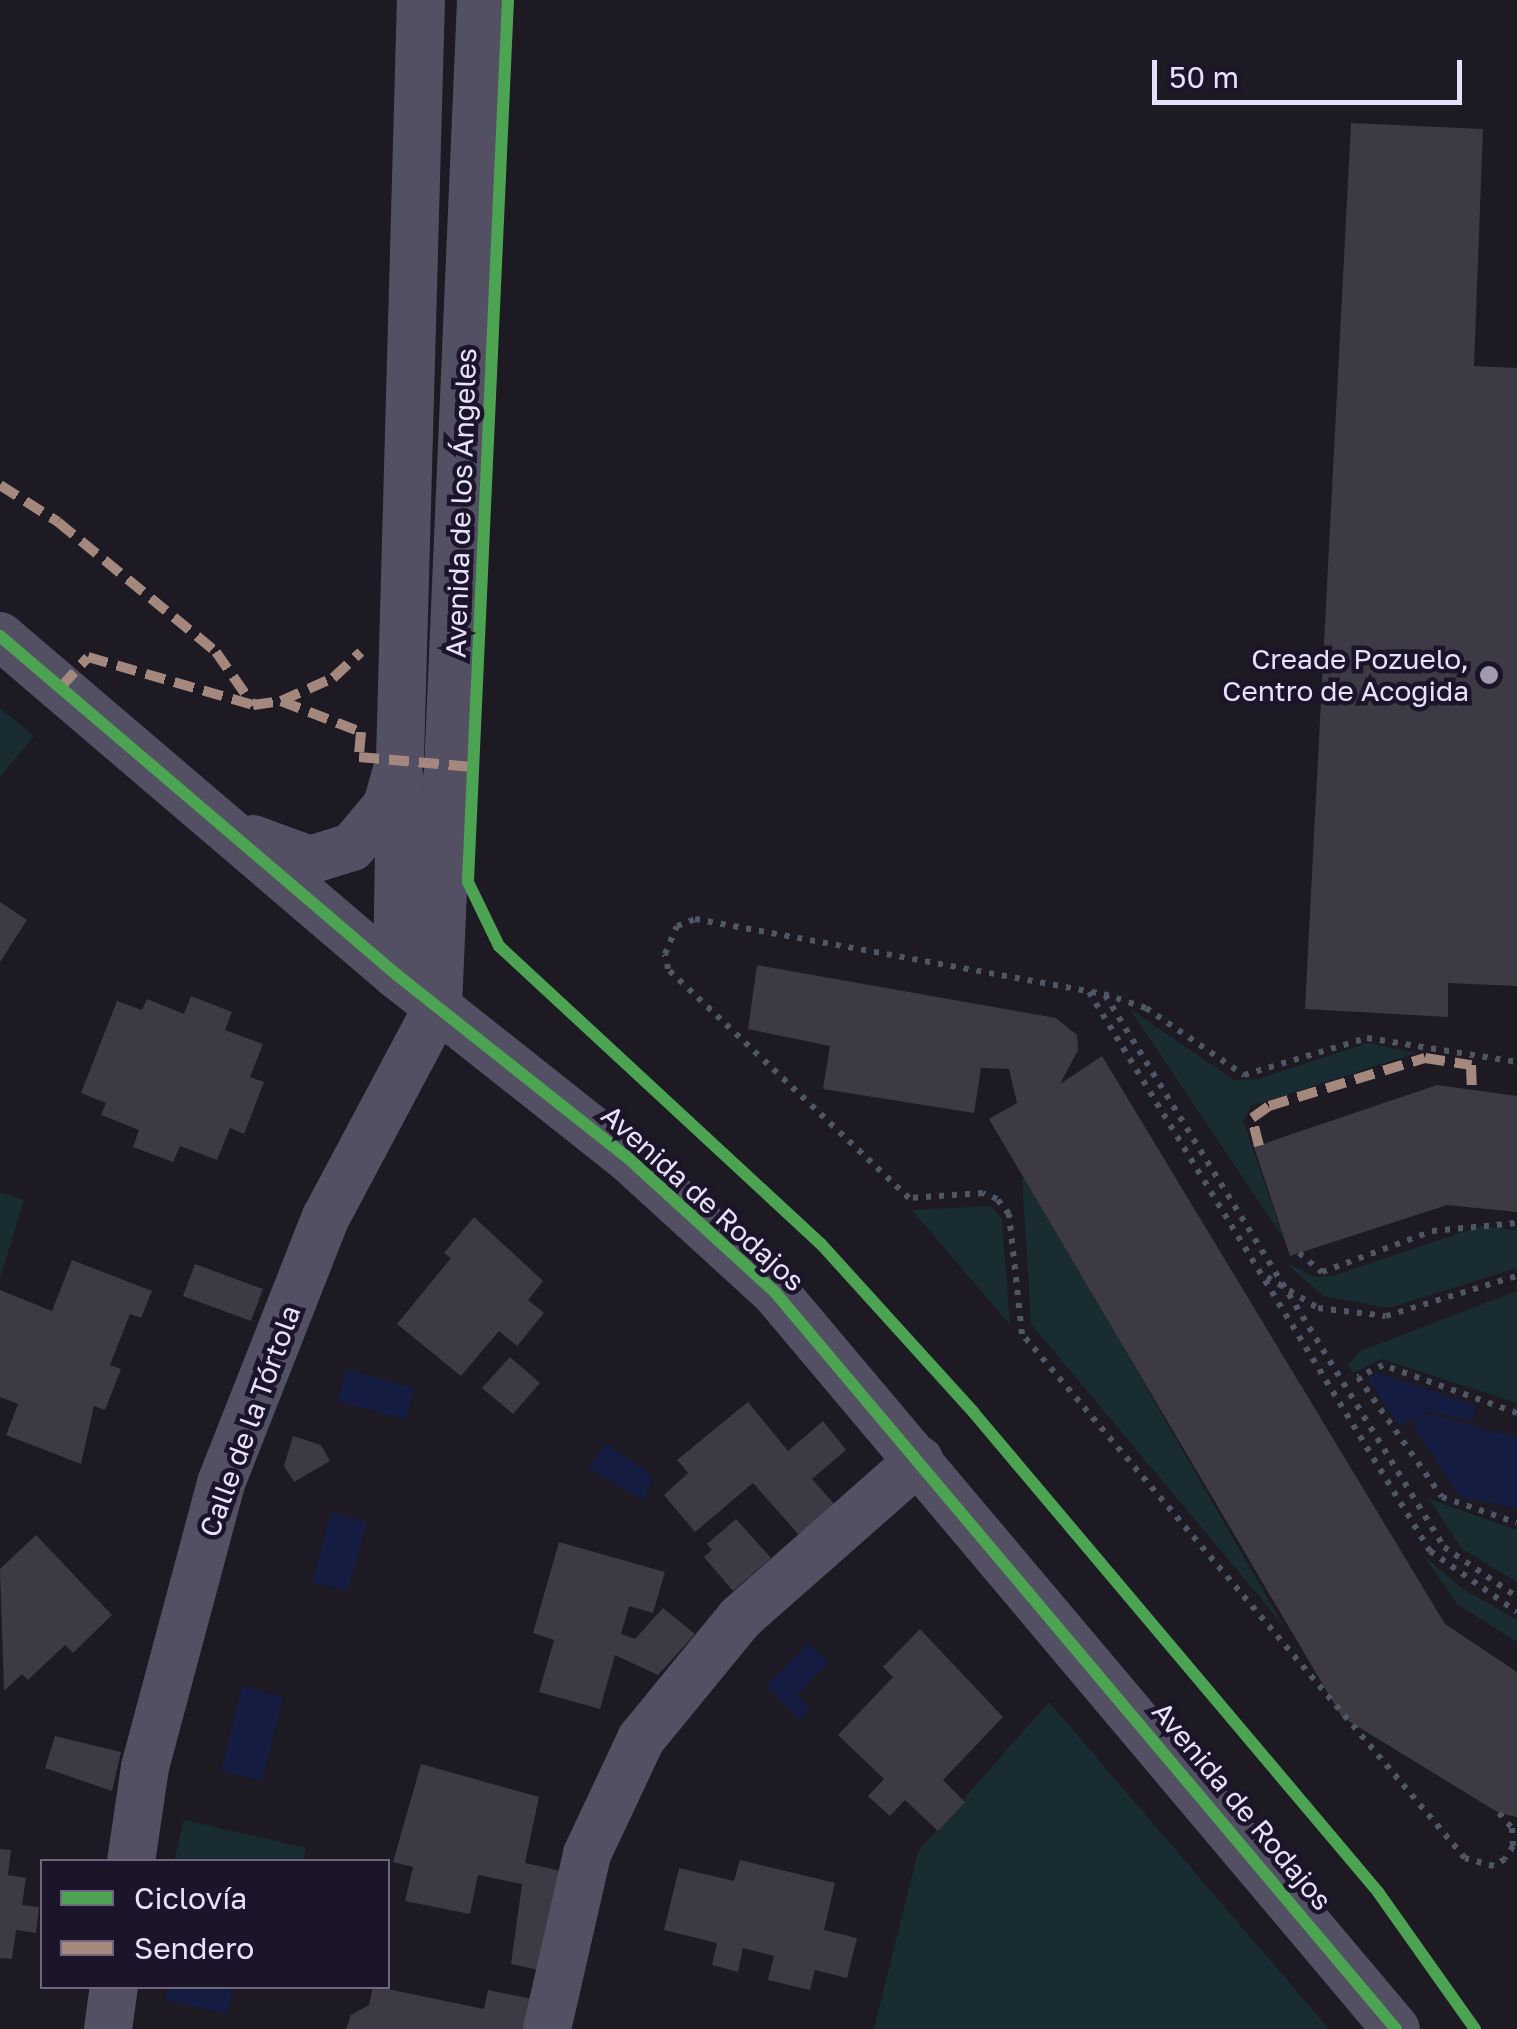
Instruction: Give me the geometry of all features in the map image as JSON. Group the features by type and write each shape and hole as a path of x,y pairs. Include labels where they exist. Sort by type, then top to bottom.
{"street":[{"name":"Avenida de los Ángeles","path":"230,830 310,860 352,847 387,805 400,760 421,0"},
{"name":"Avenida de los Ángeles","path":"438,1006 481,0"},
{"name":"Avenida de Rodajos","path":"0,636 397,974 627,1157 774,1291 1396,2029"},
{"path":"397,974 400,760"},
{"name":"Calle de la Tórtola","path":"132,1859 145,1767 221,1483 326,1216 438,1006"},
{"path":"547,2029 587,1854 641,1739 740,1618 919,1460"},
{"path":"108,2029 114,1989"}],"path":[{"path":"1499,1813 1512,1828 1513,1846 1505,1858 1494,1866 1464,1858 1022,1334 1008,1214 997,1199 983,1192 909,1198 668,969 668,942 684,921 703,921 1104,994 1146,1008 1244,1075 1367,1038 1517,1062"},
{"path":"699,932 703,921"},
{"path":"684,984 690,976"},
{"path":"1089,992 1430,1551 1517,1612"},
{"path":"1104,994 1444,1548 1517,1597"},
{"path":"1299,1253 1322,1272 1432,1231 1488,1221 1517,1223"},
{"path":"1262,1274 1287,1293 1339,1314 1386,1316 1517,1276"},
{"path":"1517,1412 1383,1365 1358,1376 1442,1496 1517,1522"}],"green space":[{"path":"0,708 34,736 0,777"},
{"path":"1129,1008 1234,1080 1258,1079 1368,1043 1416,1053 1251,1106 1243,1121 1284,1239"},
{"path":"1022,1175 1091,1291 1283,1625 1031,1324"},
{"path":"0,1193 24,1200 0,1279"},
{"path":"991,1206 1002,1219 1010,1325 912,1210"},
{"path":"1481,1226 1517,1230 1517,1268 1389,1308 1323,1296 1285,1262 1315,1277 1332,1276"},
{"path":"1517,1291 1517,1403 1382,1359 1353,1373 1348,1365 1360,1351"},
{"path":"1429,1499 1517,1530 1517,1582 1462,1549"},
{"path":"1423,1555 1463,1589 1517,1620 1517,1642 1457,1604"},
{"path":"1049,1702 1329,2029 874,2029 918,1851"},
{"path":"184,1820 306,1848 303,1859 174,1859"}],"water":[{"path":"346,1369 414,1388 406,1420 337,1401"},
{"path":"1378,1373 1477,1406 1472,1421 1430,1411 1399,1426 1368,1378"},
{"path":"1427,1413 1517,1438 1517,1508 1460,1497 1415,1428 1415,1420"},
{"path":"605,1443 653,1476 644,1501 589,1468"},
{"path":"331,1512 367,1522 348,1591 312,1582"},
{"path":"809,1643 829,1662 797,1695 810,1708 799,1719 766,1686"},
{"path":"242,1686 283,1697 262,1781 221,1771"},
{"path":"168,1989 233,1990 227,2014 165,2000"}],"building":[{"path":"1351,123 1483,129 1474,366 1517,368 1517,986 1448,983 1448,1017 1305,1009"},
{"path":"0,902 27,920 0,962"},
{"path":"757,965 1056,1018 1077,1035 1078,1050 1060,1084 1102,1056 1445,1624 1517,1672 1517,1817 1499,1813 1342,1717 989,1119 1017,1103 1009,1069 981,1068 974,1113 823,1089 830,1046 748,1029"},
{"path":"191,996 232,1012 225,1030 263,1044 250,1077 264,1082 244,1134 230,1128 217,1160 180,1146 173,1162 133,1147 139,1130 101,1115 106,1103 81,1093 117,1001 142,1010 147,999 184,1014"},
{"path":"1437,1085 1517,1096 1517,1212 1447,1205 1290,1256 1254,1147"},
{"path":"474,1217 543,1281 528,1300 544,1313 517,1346 499,1331 461,1376 397,1324 451,1258 444,1253"},
{"path":"72,1260 152,1291 141,1318 130,1314 110,1365 121,1369 105,1410 94,1406 81,1464 6,1435 18,1404 0,1397 0,1290 52,1311"},
{"path":"195,1264 263,1289 251,1321 183,1296"},
{"path":"510,1357 540,1383 513,1414 482,1388"},
{"path":"748,1402 788,1451 823,1421 846,1450 812,1479 843,1514 807,1544 753,1483 695,1532 664,1495 688,1473 677,1460"},
{"path":"293,1436 321,1445 330,1461 294,1482 284,1466"},
{"path":"736,1519 771,1558 733,1591 704,1557 712,1550 707,1544"},
{"path":"36,1535 112,1615 73,1653 65,1645 28,1680 22,1674 4,1691 0,1569"},
{"path":"559,1542 665,1572 653,1613 629,1606 621,1634 635,1639 663,1608 695,1634 658,1675 615,1655 600,1709 539,1692 554,1640 533,1633"},
{"path":"920,1629 1003,1717 943,1780 965,1802 938,1831 905,1800 890,1816 868,1796 884,1779 838,1735 893,1677 883,1667"},
{"path":"55,1736 121,1752 112,1791 45,1768"},
{"path":"421,1764 539,1797 525,1863 566,1872 558,1974 511,1964 522,1884 478,1875 470,1914 405,1901 413,1867 393,1862"},
{"path":"0,1849 11,1850 8,1875 26,1878 22,1905 39,1907 36,1933 16,1930 12,1959 0,1958"},
{"path":"740,1860 835,1883 824,1930 857,1938 847,1978 815,1970 810,1990 768,1980 774,1956 743,1948 738,1972 712,1965 717,1943 664,1930 679,1868 734,1881"},
{"path":"372,1989 484,2009 488,1990 537,2000 531,2029 346,2029 351,2015 369,2005"}],"marked path":[{"path":"0,485 58,522 216,652 253,705 281,701 361,732 359,757 473,767"},
{"path":"281,701 333,678 361,652"},
{"path":"61,687 88,657 253,705"},
{"path":"1259,1146 1252,1118 1269,1106 1425,1058 1471,1065 1472,1090"}],"cycle path":[{"path":"508,0 468,882 499,946 821,1244 974,1413 1378,1892 1475,2029"},
{"path":"0,636 397,975 627,1157 774,1291 1396,2029"}],"place":[{"name":"Creade Pozuelo, Centro de Acogida","path":"1489,675"}]}
